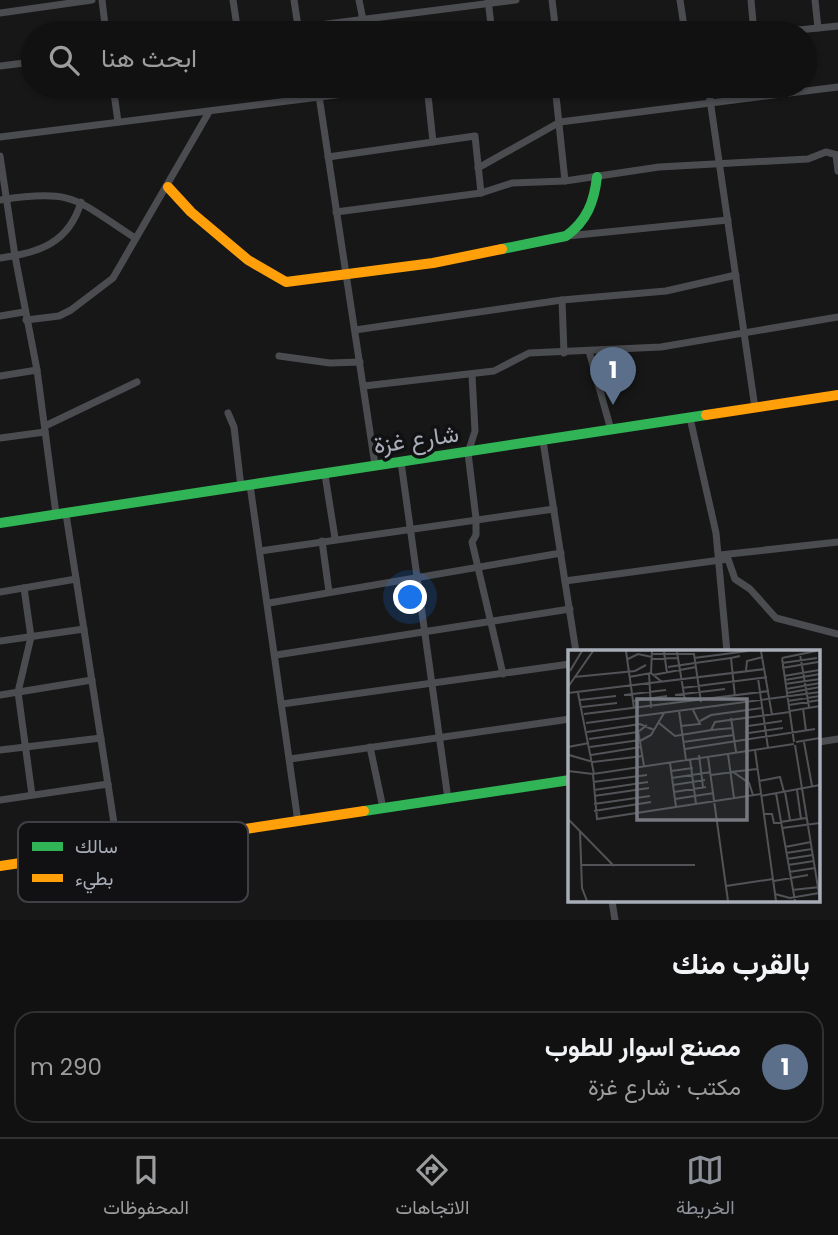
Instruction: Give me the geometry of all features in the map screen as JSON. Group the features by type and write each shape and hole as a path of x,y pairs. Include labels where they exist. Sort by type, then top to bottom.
{"street":[{"path":"0,13 92,0"},
{"path":"102,0 105,21"},
{"path":"233,0 236,21"},
{"path":"295,0 298,21"},
{"path":"359,0 363,20"},
{"path":"357,21 516,0"},
{"path":"552,0 555,21"},
{"path":"680,0 683,21"},
{"path":"751,0 753,21"},
{"path":"815,0 818,28 838,26"},
{"path":"488,2 490,21"},
{"path":"0,66 21,63"},
{"path":"817,90 838,87"},
{"path":"115,98 118,122"},
{"path":"0,136 307,98"},
{"path":"318,98 375,465"},
{"path":"428,98 433,142"},
{"path":"557,98 565,181"},
{"path":"711,98 755,408"},
{"path":"478,168 560,122 746,98"},
{"path":"0,316 59,316 113,278 209,112"},
{"path":"328,157 475,136 481,193"},
{"path":"337,212 481,193 512,183 565,181 659,167 808,159 826,152 837,155 838,172"},
{"path":"0,156 3,200 37,370 61,514 76,579 114,822"},
{"path":"566,236 577,230 590,211 597,177"},
{"path":"168,187 191,212 248,261 281,280 293,282 346,272 433,263 566,236 728,220"},
{"path":"3,200 61,195 101,212 135,238"},
{"path":"0,258 15,256 57,242 70,227 81,202"},
{"path":"355,330 562,300 666,291 736,275"},
{"path":"562,300 564,353"},
{"path":"364,386 494,371 529,353 661,347 838,317"},
{"path":"589,351 611,430"},
{"path":"279,356 330,363 360,362"},
{"path":"0,376 37,370"},
{"path":"472,375 475,431 468,453 476,518 476,536 472,542 503,674"},
{"path":"0,438 45,429 137,382"},
{"name":"شارع غزة","path":"0,523 838,396"},
{"path":"228,413 234,427 269,603 298,822"},
{"path":"690,418 718,557 727,650"},
{"path":"544,441 576,650"},
{"path":"401,462 415,578 448,799"},
{"path":"325,475 335,538"},
{"path":"260,551 335,538 554,509"},
{"path":"322,541 329,592"},
{"path":"565,581 838,541"},
{"path":"269,603 561,553"},
{"path":"718,557 728,559 735,579 750,589 776,618 838,634"},
{"path":"0,592 76,579"},
{"path":"24,588 31,637 18,692 32,795"},
{"path":"276,655 424,634 492,620 570,609"},
{"path":"0,641 84,629"},
{"path":"282,704 568,664"},
{"path":"0,695 92,680"},
{"path":"290,759 568,719"},
{"path":"0,750 101,738"},
{"path":"820,742 838,739"},
{"path":"370,747 383,808"},
{"path":"248,830 568,780"},
{"path":"0,800 108,784"},
{"path":"0,866 18,863"},
{"path":"612,902 615,920"}],"traffic: fast":[{"path":"502,249 566,236 579,224 588,210 597,177"},
{"path":"0,523 706,415"},
{"path":"364,811 568,780"}],"traffic: slow":[{"path":"168,187 191,212 248,260 286,282 433,263 502,249"},
{"path":"706,415 838,395"},
{"path":"248,829 364,811"},
{"path":"0,866 18,863"}],"place":[{"name":"مصنع اسوار للطوب","path":"613,405"}]}
